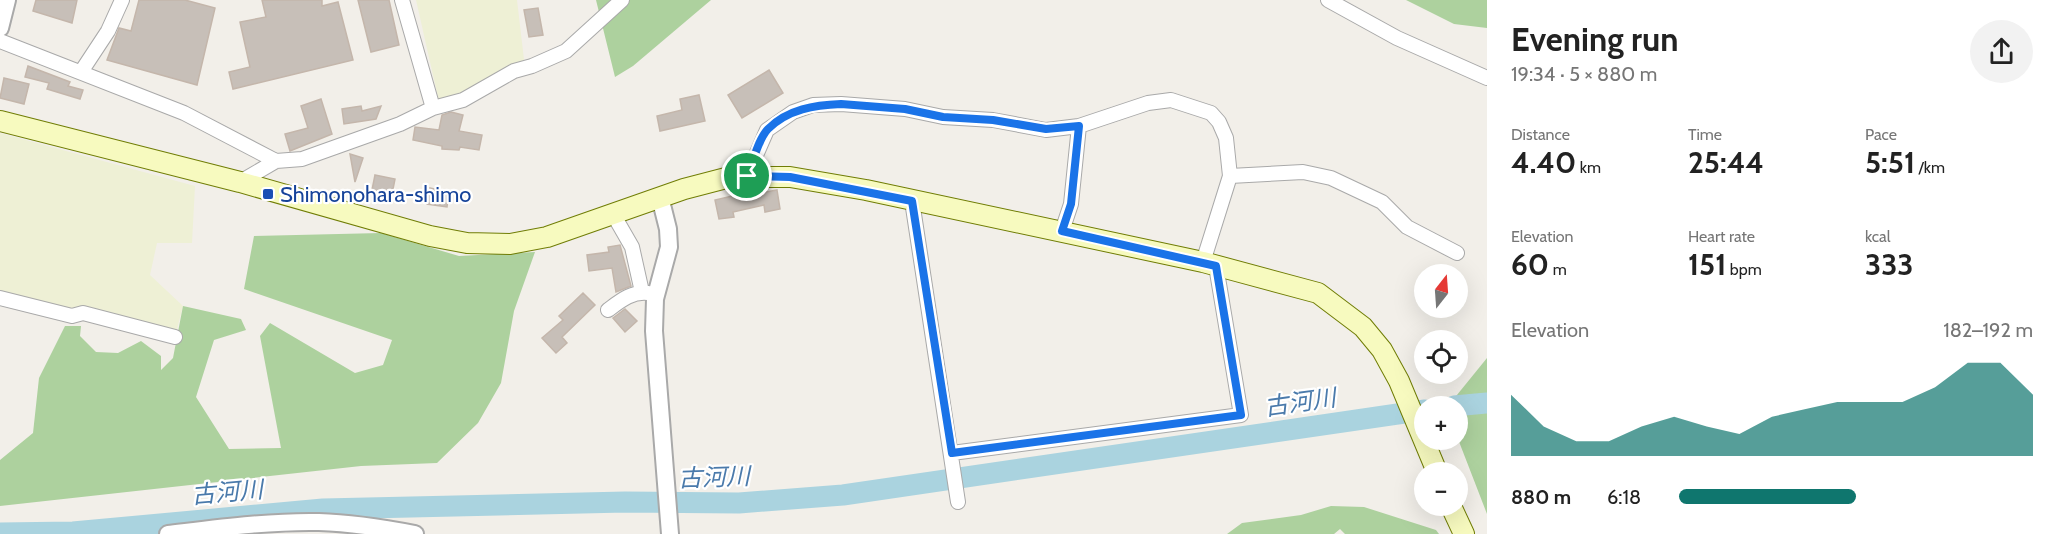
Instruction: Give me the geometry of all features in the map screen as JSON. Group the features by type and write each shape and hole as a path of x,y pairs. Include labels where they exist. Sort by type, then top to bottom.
{"main road":[{"path":"0,121 240,182 430,236 467,243 510,244 547,237 660,197 730,177 790,177 1062,231 1210,264 1294,285 1318,294 1345,311 1382,350 1403,390 1433,462"},
{"path":"1456,516 1464,534"}],"street":[{"path":"0,28 7,0"},
{"path":"81,72 108,31 122,0"},
{"path":"402,0 433,108"},
{"path":"240,182 276,161 302,159 400,124 433,108 462,100 514,71 566,51 622,0"},
{"path":"1328,0 1397,38 1487,78"},
{"path":"0,41 184,113 276,161"},
{"path":"747,176 766,130 793,112 813,105 841,104 905,109 943,117 993,120 1046,129 1079,126 1148,103 1171,100 1211,113 1219,123 1226,138 1230,176 1210,264 1241,415 952,455"},
{"path":"1062,231 1071,204 1079,126"},
{"path":"1230,176 1303,172 1331,178 1382,202 1407,227 1456,253"},
{"path":"649,293 669,247 668,229 660,197"},
{"path":"912,201 958,502"},
{"path":"613,214 634,254 649,293 670,530"},
{"path":"608,310 624,298 649,293"},
{"path":"0,298 72,316 83,313 176,337"},
{"path":"168,534 252,525 319,522 372,526 415,534"}],"green space":[{"path":"416,0 517,0 525,68 440,106"},
{"path":"596,0 711,0 633,66 615,77"},
{"path":"1406,0 1487,0 1487,28 1454,24"},
{"path":"0,133 195,186 192,243 157,243 150,275 183,306 175,337 0,298"},
{"path":"381,233 459,256 535,252 514,311 501,383 478,423 437,463 361,466 0,506 0,460 33,433 39,378 65,326 81,326 80,336 96,352 118,353 141,341 161,356 161,370 173,358 183,306 241,319 246,330 214,340 196,397 229,449 281,448 260,336 270,323 355,373 383,365 392,340 244,289 254,236"},
{"path":"1487,358 1487,514 1462,450 1468,450 1468,396 1456,396"},
{"path":"1331,506 1364,507 1436,530 1439,534 1345,534 1340,529 1334,534 1227,534 1242,523 1301,515"}],"building":[{"path":"36,0 77,0 72,23 33,11"},
{"path":"139,0 185,0 215,8 197,85 107,60 119,28 131,31"},
{"path":"262,0 322,0 322,6 338,2 353,60 233,89 229,72 250,67 240,22 266,17"},
{"path":"358,0 389,0 399,45 371,52"},
{"path":"538,8 543,35 529,37 524,10"},
{"path":"28,66 70,82 68,86 83,90 80,99 47,89 49,83 25,77"},
{"path":"769,70 783,93 742,118 728,95"},
{"path":"4,78 29,84 24,104 0,98"},
{"path":"699,95 705,121 660,131 657,116 682,110 680,99"},
{"path":"321,99 332,134 290,151 285,134 308,128 301,106"},
{"path":"361,106 362,111 381,106 376,119 344,124 342,109"},
{"path":"451,112 463,115 459,131 482,135 479,150 460,147 459,150 442,149 442,146 413,140 415,127 439,130 442,115"},
{"path":"350,154 363,158 355,182"},
{"path":"375,175 395,179 392,194 372,190"},
{"path":"430,188 449,192 447,207 427,204"},
{"path":"777,190 780,209 765,212 764,205 733,212 734,217 719,219 715,200 754,191 755,194"},
{"path":"620,245 631,286 616,292 612,268 589,271 587,255 609,252 608,247"},
{"path":"583,293 595,305 562,337 567,343 556,353 542,338 563,320 559,316"},
{"path":"625,309 637,321 625,332 613,318"}],"waterway":[{"name":"古河川","path":"1468,405 1487,403"},
{"name":"古河川","path":"0,533 73,532 323,509 625,502 739,503 843,495 1414,412"}],"place":[{"name":"Shimonohara-shimo","path":"268,194"}],"route":[{"path":"841,104 905,109 943,117 993,120 1046,129 1079,126 1071,204 1062,231 1216,266 1241,415 952,453 912,201 866,190 790,177 747,176 766,130 793,112 813,105 841,104"}]}
